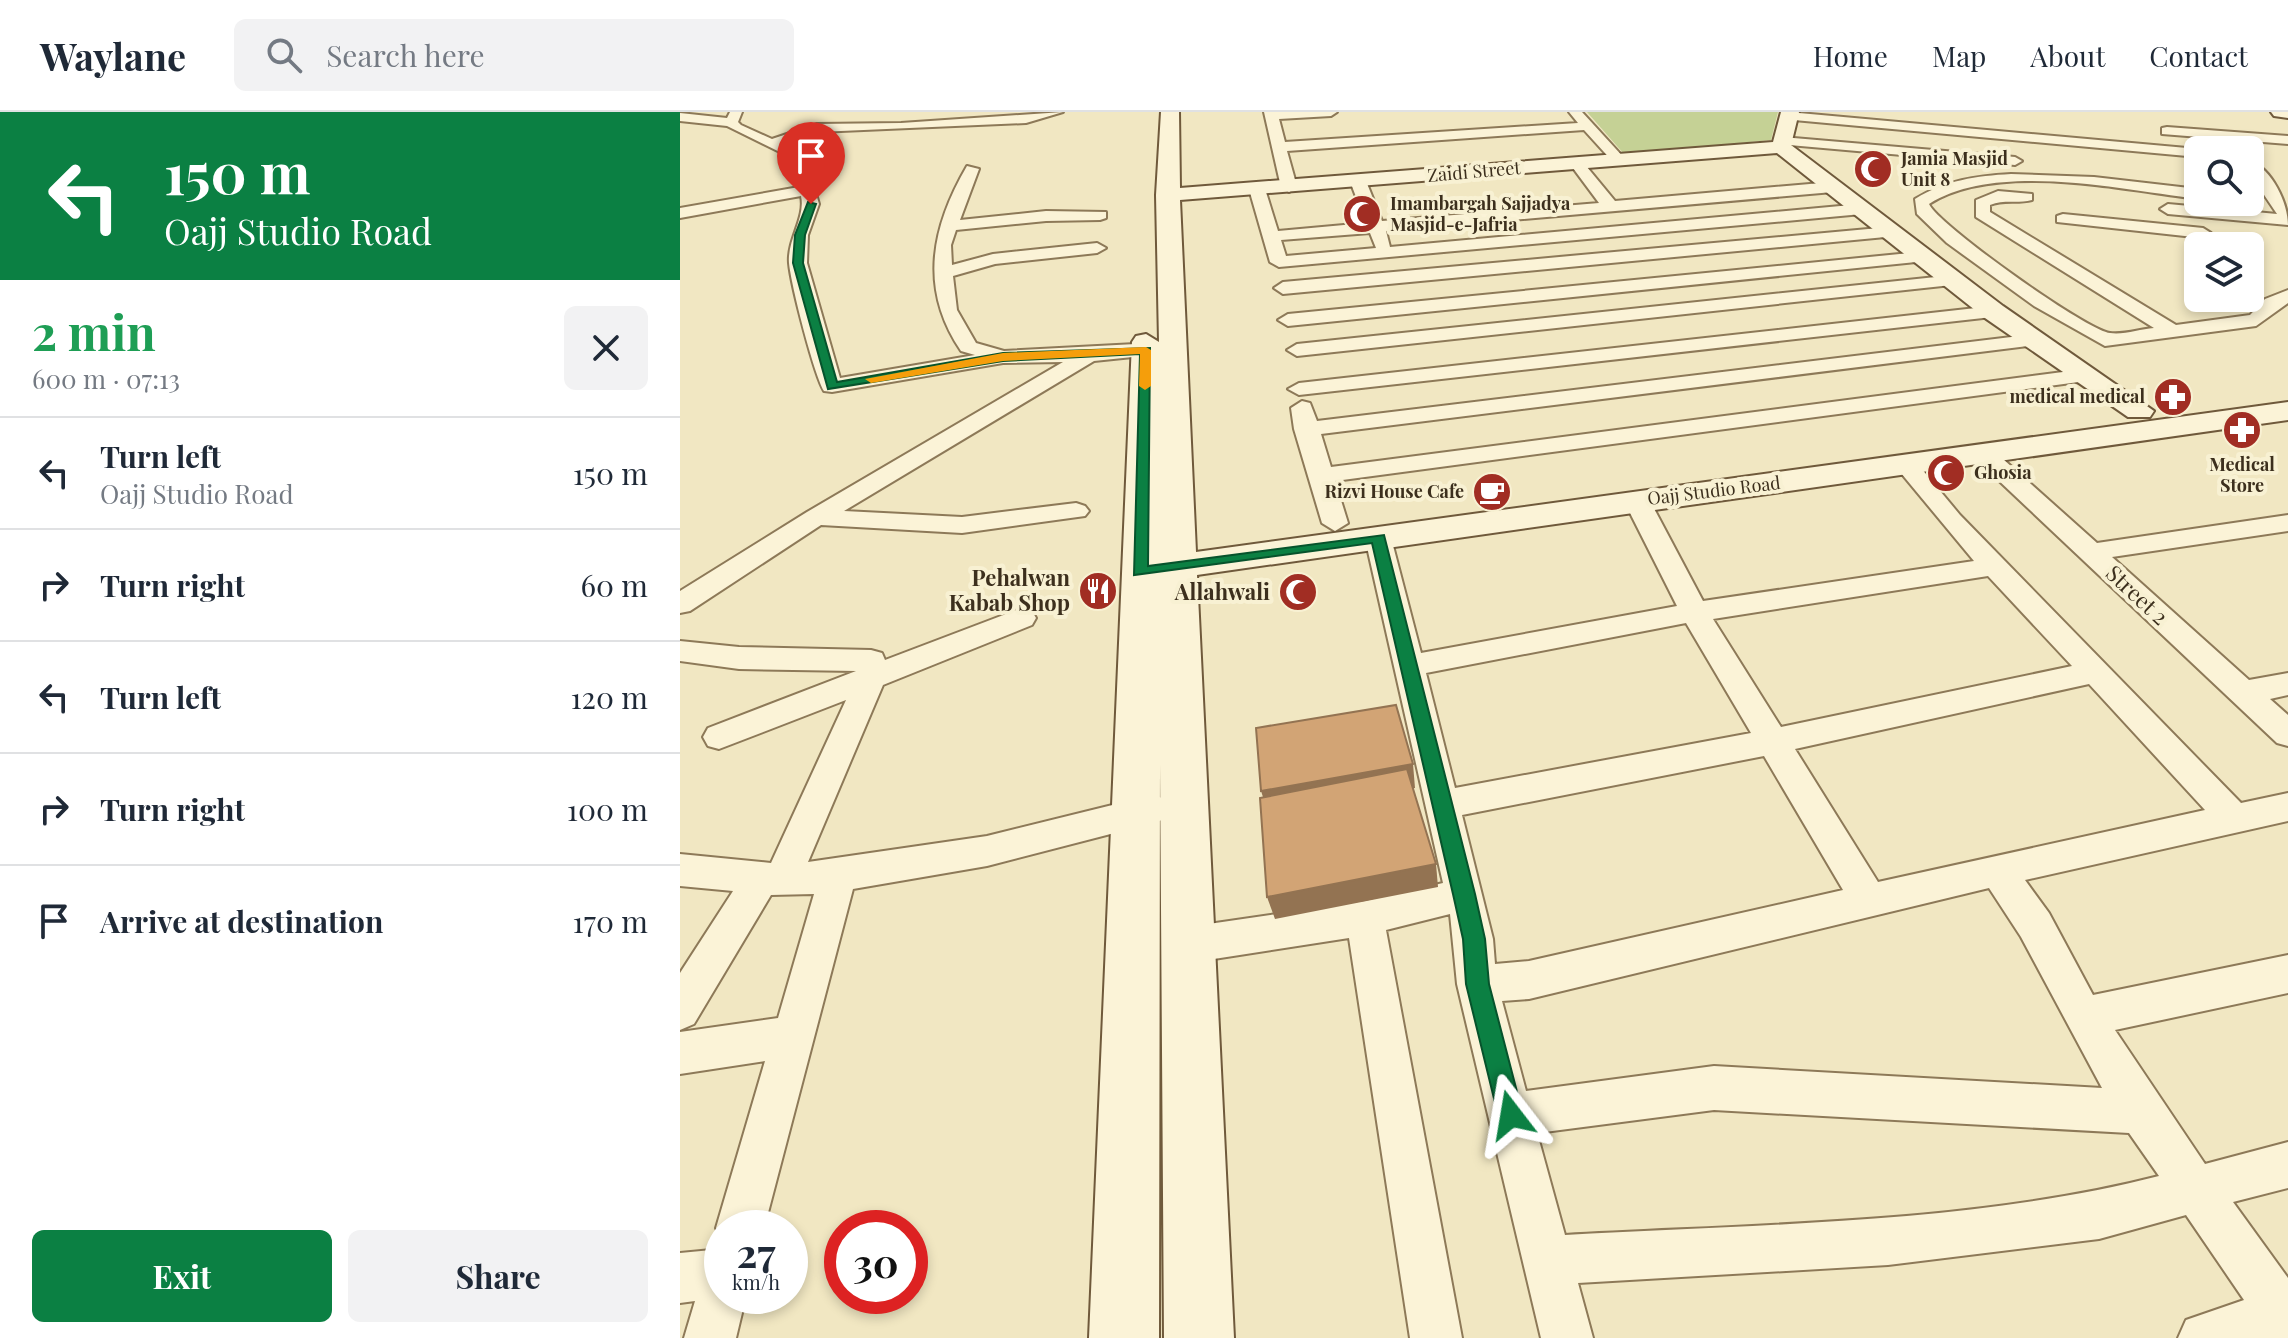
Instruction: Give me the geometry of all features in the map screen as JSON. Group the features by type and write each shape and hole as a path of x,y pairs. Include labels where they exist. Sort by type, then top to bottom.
{"street":[{"path":"771,144 817,128 901,127 995,116 1050,116 1057,112"},
{"path":"1124,1338 1177,556 1146,197 1152,112"},
{"path":"1170,112 1160,349 1140,561 1159,807 1188,945 1199,1338"},
{"path":"1289,187 1271,114 1331,112"},
{"path":"1575,112 1619,160"},
{"path":"2280,112 2288,113"},
{"path":"1782,144 1789,114 2184,152"},
{"path":"680,117 734,117 736,128 799,156 811,204 800,235 798,263 832,386 1003,357 1160,349"},
{"path":"1279,147 1589,126"},
{"path":"2147,129 2288,140"},
{"path":"1782,144 2142,171"},
{"path":"1782,144 1920,257 2150,419"},
{"name":"Zaidi Street","path":"1167,195 1577,164 1782,144"},
{"path":"1577,164 1597,189 1647,229 1673,281 1744,339 1775,372"},
{"path":"972,169 942,245 947,310 968,347 1003,357"},
{"path":"1783,174 1824,179"},
{"path":"1273,223 1376,227 1619,206 1824,179"},
{"path":"2184,193 2039,179 1982,179 1955,182 1930,193 1921,202 1925,214 1953,239 2041,302 2105,340 2256,320 2272,303 2288,296"},
{"path":"1358,181 1451,412"},
{"path":"2264,181 2288,183"},
{"path":"2264,188 2288,220"},
{"path":"1257,189 1273,223 1288,320 1297,350 1305,429 1335,523"},
{"path":"680,213 809,190"},
{"path":"2049,198 1998,196 1982,203 1982,214 2173,331"},
{"path":"2264,200 2276,201"},
{"path":"2152,207 2288,220"},
{"path":"1279,262 1862,209"},
{"path":"950,226 1046,216 1100,215"},
{"path":"2063,219 2189,232"},
{"path":"1283,288 1890,232"},
{"path":"945,273 993,259 1097,248"},
{"path":"1288,320 1920,257"},
{"path":"1297,350 1955,280"},
{"path":"1299,389 1994,312"},
{"path":"1305,429 2037,340"},
{"path":"680,604 816,517 1089,355"},
{"path":"1322,475 2086,375"},
{"name":"Oajj Studio Road","path":"1140,561 1378,538 1986,456 2288,392"},
{"name":"Oajj Studio Road","path":"1177,556 1335,523 2150,419 2288,411"},
{"name":"Street 2","path":"1986,456 2288,734"},
{"path":"1908,467 1951,520 2236,820"},
{"path":"1637,501 1694,612 1770,742 1870,901"},
{"path":"816,517 962,525 1076,511"},
{"path":"2091,552 2288,523"},
{"path":"1378,538 1474,939 1477,984 1567,1338"},
{"path":"1408,666 1694,612 1996,566"},
{"path":"719,737 1022,618"},
{"path":"680,651 739,658 860,659 871,661 872,675 771,879 680,1010"},
{"path":"1442,805 1770,742 2095,672"},
{"path":"2244,692 2288,684"},
{"path":"680,870 771,879 838,876 987,851 1159,807"},
{"path":"1477,984 1529,980 1998,870 2288,807"},
{"path":"1998,870 2035,925 2083,1017 2141,1112 2286,1317 2204,1338"},
{"path":"745,1210 838,876"},
{"path":"1188,945 1365,918 1464,894"},
{"path":"1365,918 1436,1338"},
{"path":"2083,1017 2288,974"},
{"path":"680,1053 794,1036"},
{"path":"1511,1115 1714,1088 2141,1112"},
{"path":"1546,1260 1888,1241 2099,1215 2288,1165"},
{"path":"680,1278 704,1276"},
{"path":"710,1338 716,1314"}],"green space":[{"path":"1587,112 1778,112 1771,140 1624,154"}],"building":[{"path":"1396,705 1413,764 1261,791 1256,728"},
{"path":"1407,769 1436,864 1267,897 1260,798"}],"slow traffic":[{"path":"871,379 1003,357 1146,350 1145,386"}],"place":[{"name":"Jamia Masjid Unit 8","path":"1873,169"},
{"name":"Imambargah Sajjadya Masjid-e-Jafria","path":"1362,214"},
{"name":"medical medical","path":"2173,397"},
{"name":"Medical Store","path":"2242,430"},
{"name":"Ghosia","path":"1946,473"},
{"name":"Rizvi House Cafe","path":"1492,492"},
{"name":"Pehalwan Kabab Shop","path":"1098,591"},
{"name":"Allahwali","path":"1298,592"}],"route":[{"path":"811,204 800,235 798,263 832,386 1003,357 1146,350 1140,572 1378,538 1464,894 1474,939 1477,984 1511,1115"}]}
